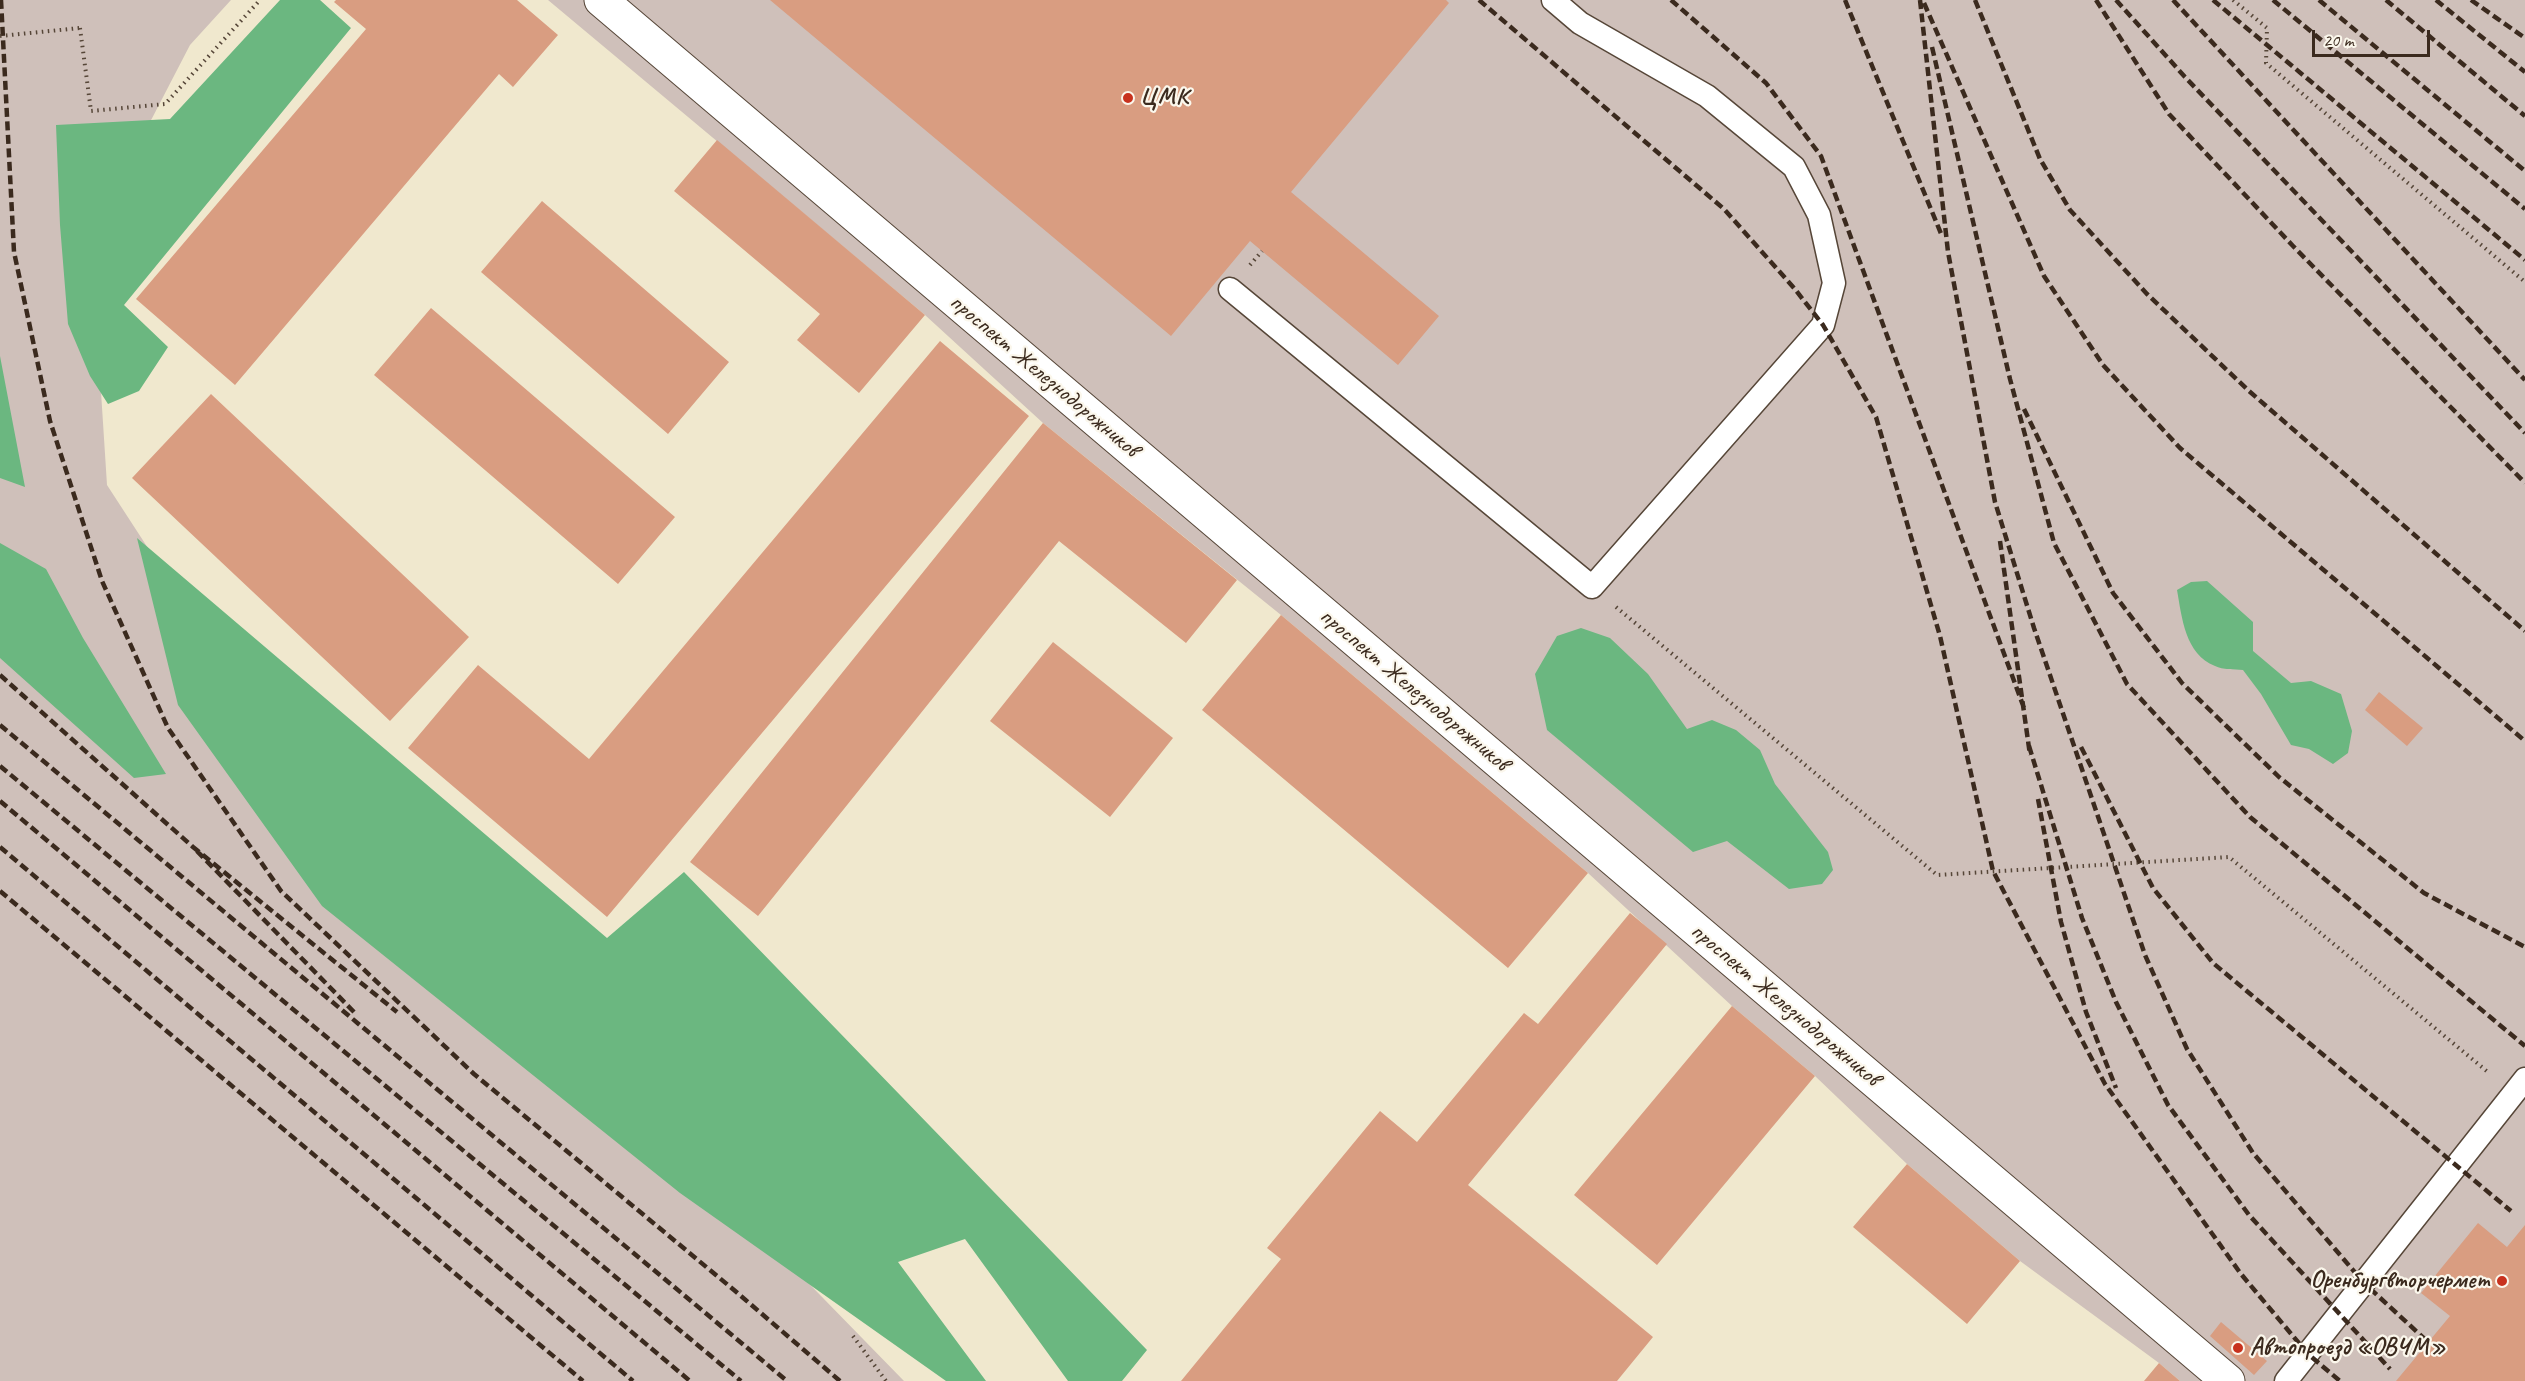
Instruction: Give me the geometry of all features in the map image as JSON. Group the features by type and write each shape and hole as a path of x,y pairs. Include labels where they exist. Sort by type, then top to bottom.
{"street":[{"name":"проспект Железнодорожников","path":"601,0 2228,1381"}],"lane":[{"path":"1230,289 1592,587 1823,325 1834,283 1819,215 1794,167 1707,96 1580,23 1553,0"},
{"path":"2286,1381 2520,1086"}],"path":[{"path":"0,36 80,28 91,111 165,104 260,0"},
{"path":"2233,0 2267,28 2266,63 2525,282"},
{"path":"1592,587 1937,875 2229,857 2520,1086"},
{"path":"853,1336 886,1381"}],"shaded area":[{"path":"0,0 231,0 190,45 91,236 107,485 261,722 904,1381 0,1381"},
{"path":"548,0 2525,0 2525,1381 2180,1381 2020,1261 1907,1164 1815,1076 1732,1006 1588,873 1281,615 1043,423 925,315"}],"green space":[{"path":"280,0 320,0 351,28 124,305 168,347 139,391 108,404 90,376 68,324 60,225 56,125 170,119"},
{"path":"0,356 25,487 0,478"},
{"path":"137,538 607,938 684,872 1147,1350 1122,1381 1068,1381 965,1239 898,1262 986,1381 946,1381 680,1193 322,906 178,705"},
{"path":"0,543 46,569 83,638 166,774 134,778 0,658"},
{"path":"2207,581 2253,622 2253,651 2291,683 2311,681 2341,694 2352,731 2348,753 2333,764 2309,749 2291,745 2261,694 2243,670 2218,667 2197,653 2183,623 2177,590 2191,582"},
{"path":"1581,628 1610,638 1648,674 1687,729 1712,720 1736,730 1760,750 1775,784 1828,852 1833,870 1822,884 1789,889 1727,841 1693,852 1547,730 1535,674 1557,636"}],"building":[{"path":"336,0 517,0 558,35 513,87 499,74 235,385 136,299 366,29 334,2"},
{"name":"ЦМК","path":"770,0 1446,0 1449,3 1291,192 1439,316 1398,365 1250,241 1171,336"},
{"path":"717,140 925,315 859,393 797,340 820,314 674,191"},
{"path":"542,201 729,362 668,434 481,272"},
{"path":"431,308 675,517 618,584 374,375"},
{"path":"940,341 1029,416 607,917 408,748 478,665 589,759"},
{"path":"211,394 469,637 390,721 132,478"},
{"path":"1043,423 1237,580 1186,643 1059,541 758,916 690,862"},
{"path":"1281,615 1588,873 1508,968 1202,710"},
{"path":"1053,642 1173,738 1110,817 990,721"},
{"path":"2379,692 2423,728 2407,746 2365,710"},
{"path":"1630,913 1667,944 1468,1185 1653,1337 1617,1381 1181,1381 1281,1259 1267,1248 1380,1111 1417,1142 1524,1013 1538,1024"},
{"path":"1732,1006 1815,1076 1657,1265 1574,1195"},
{"path":"1907,1164 2020,1261 1967,1324 1853,1227"},
{"name":"Оренбургвторчермет","path":"2478,1223 2507,1247 2525,1225 2525,1381 2396,1381 2450,1316 2421,1293"},
{"name":"Автопроезд «ОВЧМ»","path":"2221,1322 2267,1361 2254,1375 2210,1336"},
{"path":"2159,1363 2180,1381 2144,1381"}],"railway":[{"path":"1,0 14,252 50,421 102,581 168,728 281,891 474,1074 840,1381"},
{"path":"1479,0 1724,209 1794,288 1823,325 1876,417 1940,636 1993,871 2105,1084 2241,1274 2308,1354 2340,1381"},
{"path":"1671,0 1766,83 1821,156 2024,708"},
{"path":"1845,0 1942,236"},
{"path":"1920,0 1948,252 1995,502 2034,628 2145,955 2187,1049 2253,1153 2364,1283 2428,1342"},
{"path":"1975,0 2040,159 2070,210 2147,294 2249,391 2525,631"},
{"path":"2096,0 2169,114 2293,246 2525,483"},
{"path":"2116,0 2185,77 2525,433"},
{"path":"2173,0 2525,380"},
{"path":"2213,0 2525,260"},
{"path":"2273,0 2525,209"},
{"path":"2319,0 2525,171"},
{"path":"2386,0 2525,116"},
{"path":"2436,0 2525,72"},
{"path":"2471,0 2525,38"},
{"path":"1924,3 2044,276 2103,365 2180,448 2525,741"},
{"path":"1932,47 2010,379 2054,543 2127,684 2250,817 2525,1046"},
{"path":"2024,409 2113,593 2182,683 2279,777 2424,893 2525,947"},
{"path":"2000,541 2030,755"},
{"path":"0,675 193,847"},
{"path":"0,725 787,1381"},
{"path":"2029,746 2082,918 2116,1002 2168,1105 2249,1215 2390,1369"},
{"path":"2081,747 2153,888 2213,963 2511,1211"},
{"path":"0,766 741,1381"},
{"path":"2038,799 2061,922 2086,1012 2116,1088"},
{"path":"0,801 690,1381"},
{"path":"0,847 633,1381"},
{"path":"354,1012 193,847 397,1012"},
{"path":"0,891 583,1381"}],"place":[{"name":"ЦМК","path":"1128,98"},
{"name":"Оренбургвторчермет","path":"2502,1281"},
{"name":"Автопроезд «ОВЧМ»","path":"2238,1348"}]}
